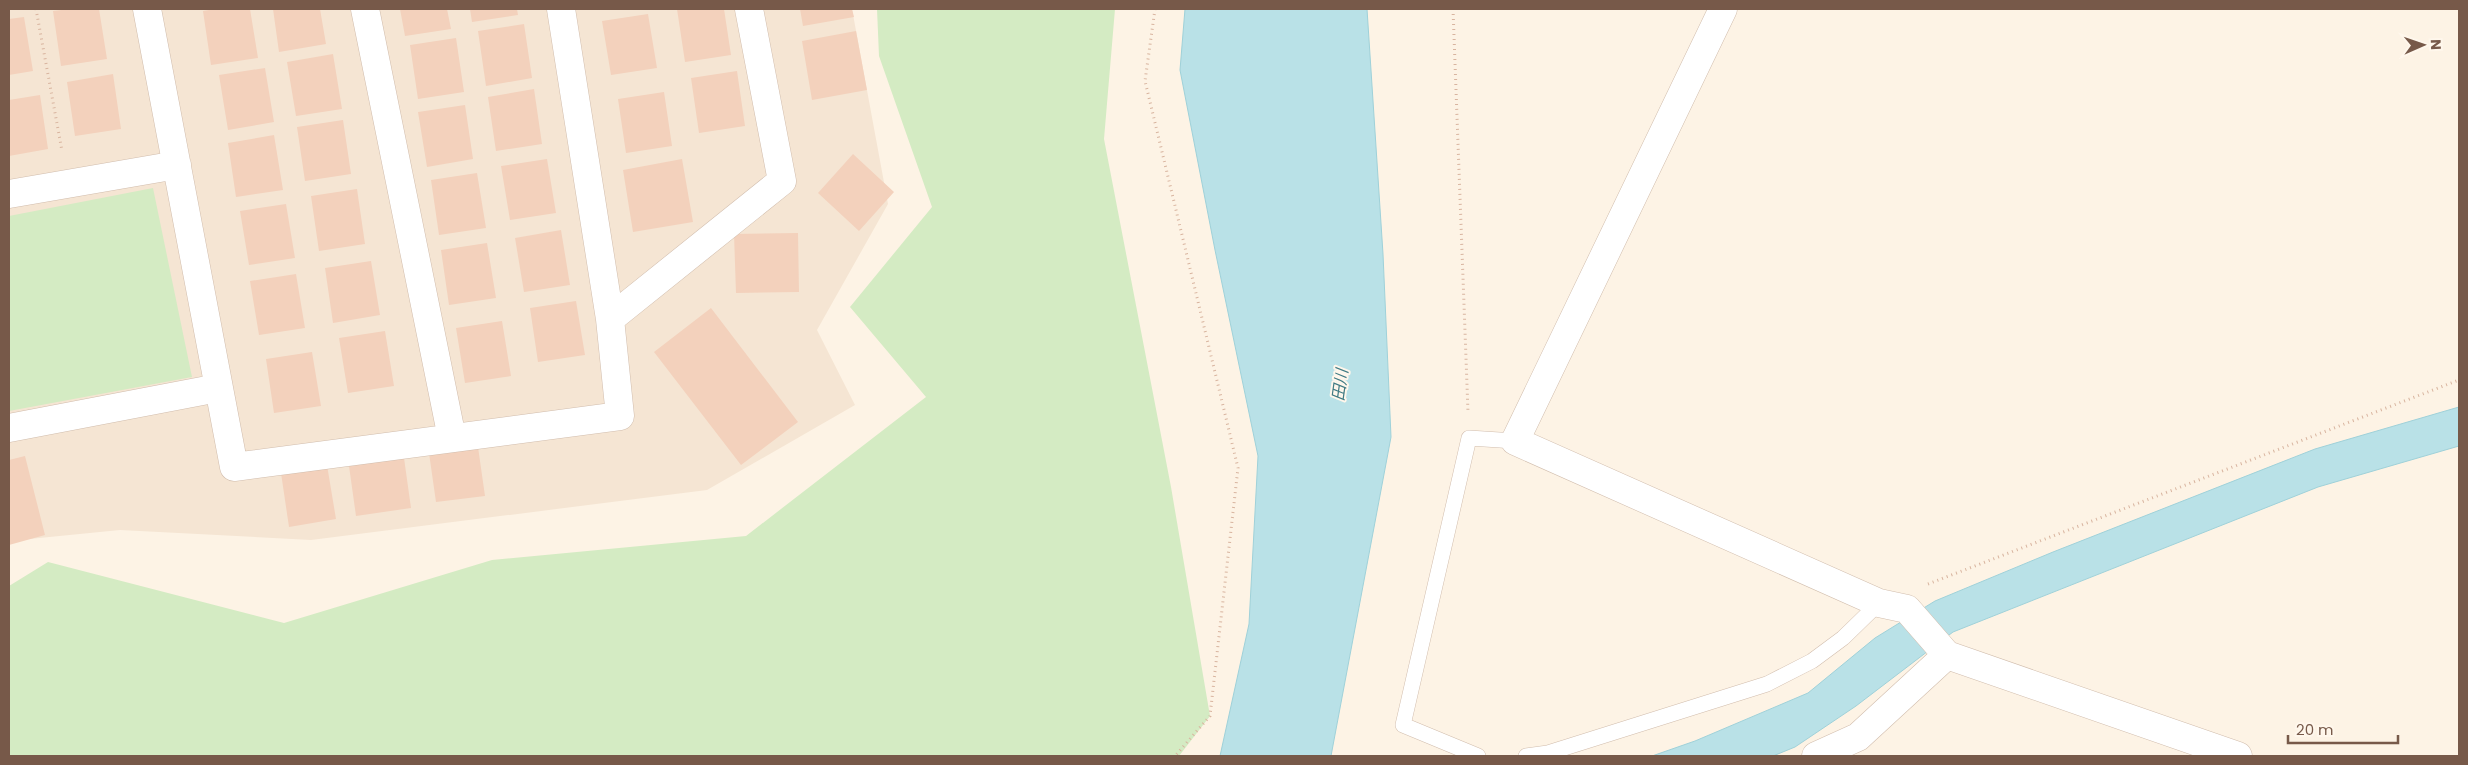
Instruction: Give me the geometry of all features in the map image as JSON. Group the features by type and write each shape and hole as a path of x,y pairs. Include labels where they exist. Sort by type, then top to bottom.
{"street":[{"path":"147,9 234,467 620,416 610,319 561,9"},
{"path":"365,9 452,438"},
{"path":"610,319 782,182 749,9"},
{"path":"1723,9 1515,441 1879,603 1907,609 1947,655 2238,756"},
{"path":"9,194 177,165"},
{"path":"9,428 218,388"},
{"path":"1816,756 1858,736 1947,655"}],"lane":[{"path":"1478,756 1403,725 1469,438 1515,441"},
{"path":"1526,756 1548,753 1767,684 1812,662 1843,638 1879,603"}],"path":[{"path":"36,9 68,184"},
{"path":"1155,9 1145,81 1238,468 1210,716 1175,756"},
{"path":"1453,9 1469,438"},
{"path":"1925,585 2459,380"}],"shaded area":[{"path":"9,9 852,9 888,204 817,330 855,405 707,490 311,540 120,530 9,541"}],"green space":[{"path":"877,9 1115,9 1104,139 1171,487 1210,716 1179,756 9,756 9,586 48,562 284,623 492,560 746,536 926,397 850,307 932,207 879,56"},
{"path":"153,188 192,377 9,411 9,216"}],"water":[{"name":"田川","path":"1185,9 1367,9 1383,254 1391,437 1331,756 1220,756 1249,624 1258,456 1180,70"},
{"path":"2459,407 2459,446 2318,487 1953,632 1856,706 1795,747 1773,756 1652,756 1695,741 1808,693 1875,638 1935,601 2053,552 2315,449"}],"building":[{"path":"99,9 107,59 61,66 53,11"},
{"path":"250,9 258,58 211,65 203,11"},
{"path":"273,9 320,9 326,44 279,52"},
{"path":"400,9 447,9 451,29 405,36"},
{"path":"470,9 517,9 518,15 472,22"},
{"path":"677,9 724,9 731,55 685,62"},
{"path":"800,9 852,9 854,17 803,26"},
{"path":"648,14 657,68 611,75 602,21"},
{"path":"24,17 33,71 9,75 9,19"},
{"path":"524,24 532,78 486,86 478,31"},
{"path":"856,31 867,90 812,100 802,41"},
{"path":"456,38 464,92 418,99 410,45"},
{"path":"333,54 342,109 296,116 287,62"},
{"path":"265,68 274,122 228,130 219,75"},
{"path":"737,71 745,126 699,133 691,78"},
{"path":"113,74 121,129 75,136 67,82"},
{"path":"534,89 542,144 496,151 488,97"},
{"path":"664,92 672,146 626,153 618,99"},
{"path":"40,95 48,149 9,156 9,100"},
{"path":"465,105 473,159 427,167 418,112"},
{"path":"343,120 351,174 305,181 297,127"},
{"path":"274,135 283,190 236,197 228,143"},
{"path":"853,154 894,192 859,231 818,193"},
{"path":"547,159 556,213 510,220 501,166"},
{"path":"682,159 693,222 633,232 623,170"},
{"path":"477,173 486,228 439,235 431,180"},
{"path":"357,189 365,244 319,251 311,196"},
{"path":"286,204 295,258 249,265 240,211"},
{"path":"561,230 570,285 524,292 515,238"},
{"path":"798,233 799,292 736,293 734,234"},
{"path":"487,243 496,298 449,305 441,250"},
{"path":"371,261 380,315 333,323 325,268"},
{"path":"296,274 305,328 259,335 250,281"},
{"path":"576,301 585,355 538,362 530,308"},
{"path":"711,308 798,422 741,465 654,352"},
{"path":"502,321 511,376 465,383 456,328"},
{"path":"385,331 394,386 348,393 339,338"},
{"path":"312,352 321,406 274,413 266,359"},
{"path":"478,447 485,496 436,502 429,453"},
{"path":"25,456 45,535 9,545 9,460"},
{"path":"404,458 411,508 356,516 349,466"},
{"path":"327,465 336,519 289,527 281,473"}]}
